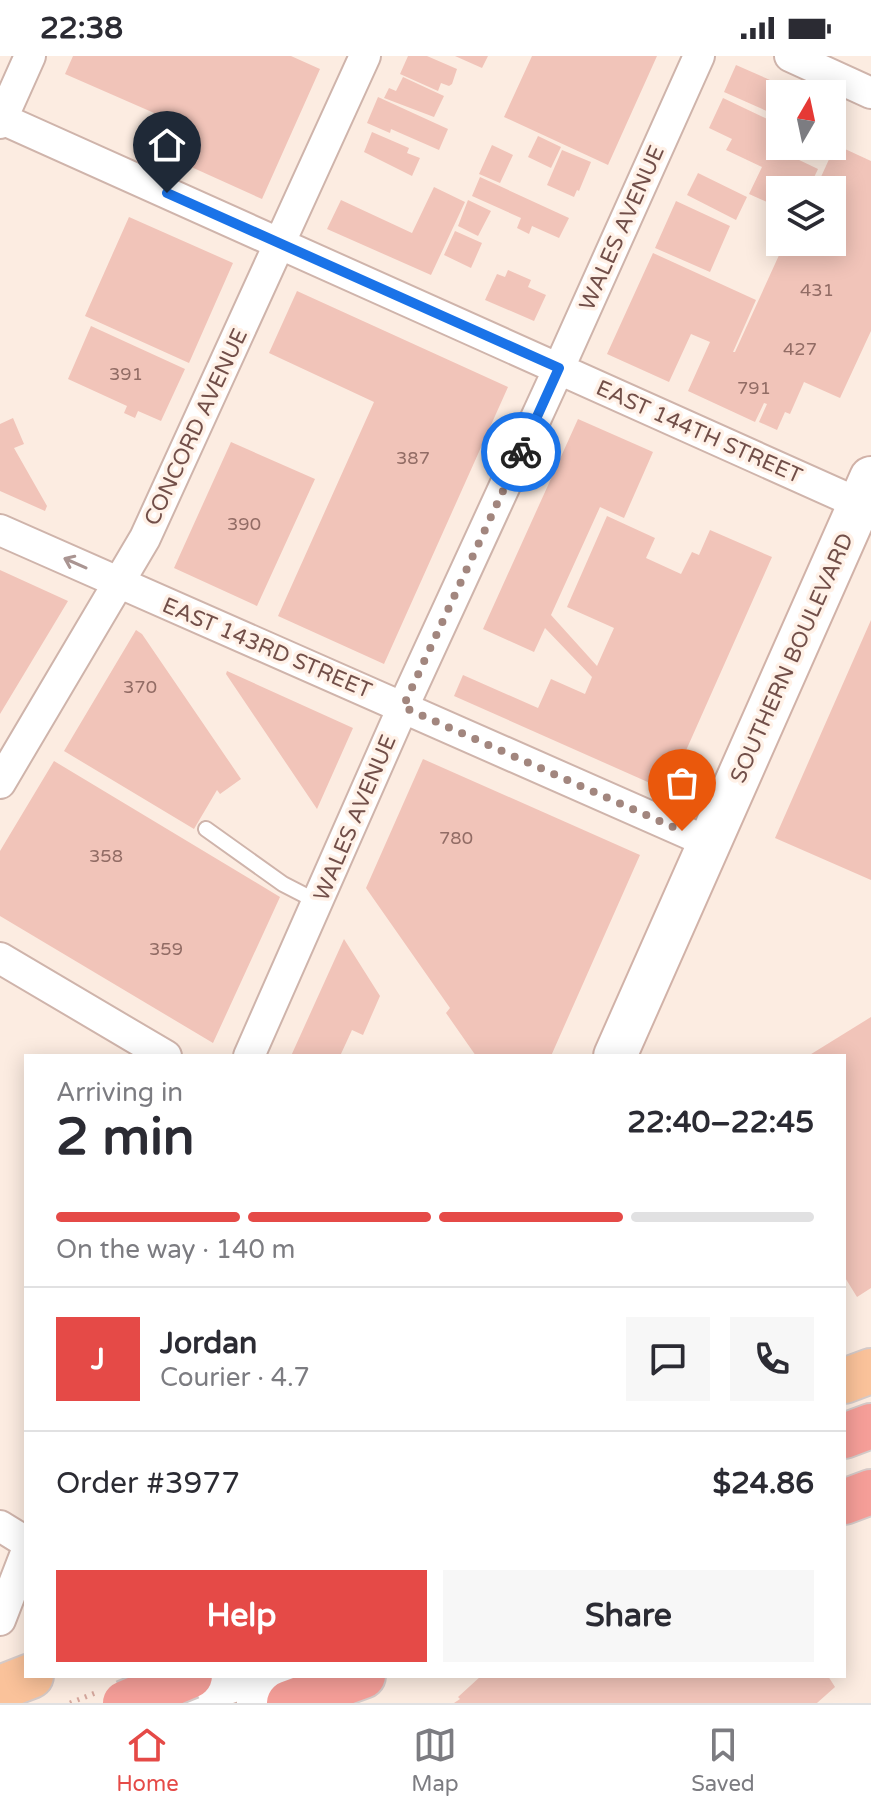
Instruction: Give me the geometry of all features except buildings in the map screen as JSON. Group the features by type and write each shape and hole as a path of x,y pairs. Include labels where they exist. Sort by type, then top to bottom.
{"highway":[{"path":"846,1435 871,1426"},
{"path":"846,1501 871,1492"},
{"path":"289,1703 358,1678"},
{"path":"125,1703 182,1691"}],"main road":[{"name":"SOUTHERN BOULEVARD","path":"616,1054 867,497"},
{"path":"846,1380 871,1371"},
{"path":"846,1456 871,1448"},
{"path":"846,1489 871,1480"},
{"path":"0,1688 26,1678"},
{"path":"182,1691 237,1678"},
{"path":"258,1703 318,1678"}],"street":[{"path":"1,121 30,56"},
{"name":"CONCORD AVENUE","path":"0,783 145,538 365,56"},
{"name":"WALES AVENUE","path":"250,1054 403,707 699,56"},
{"path":"790,56 871,93"},
{"name":"EAST 144TH STREET","path":"1,121 559,368 867,497"},
{"name":"EAST 143RD STREET","path":"0,530 710,843"},
{"path":"0,958 163,1054"},
{"path":"0,1526 24,1541"},
{"path":"0,1620 24,1558"}],"lane":[{"path":"206,829 283,884 318,902"}],"way so far":[{"path":"521,452 403,707 682,831"}],"route":[{"path":"167,193 559,368 521,452"}]}
